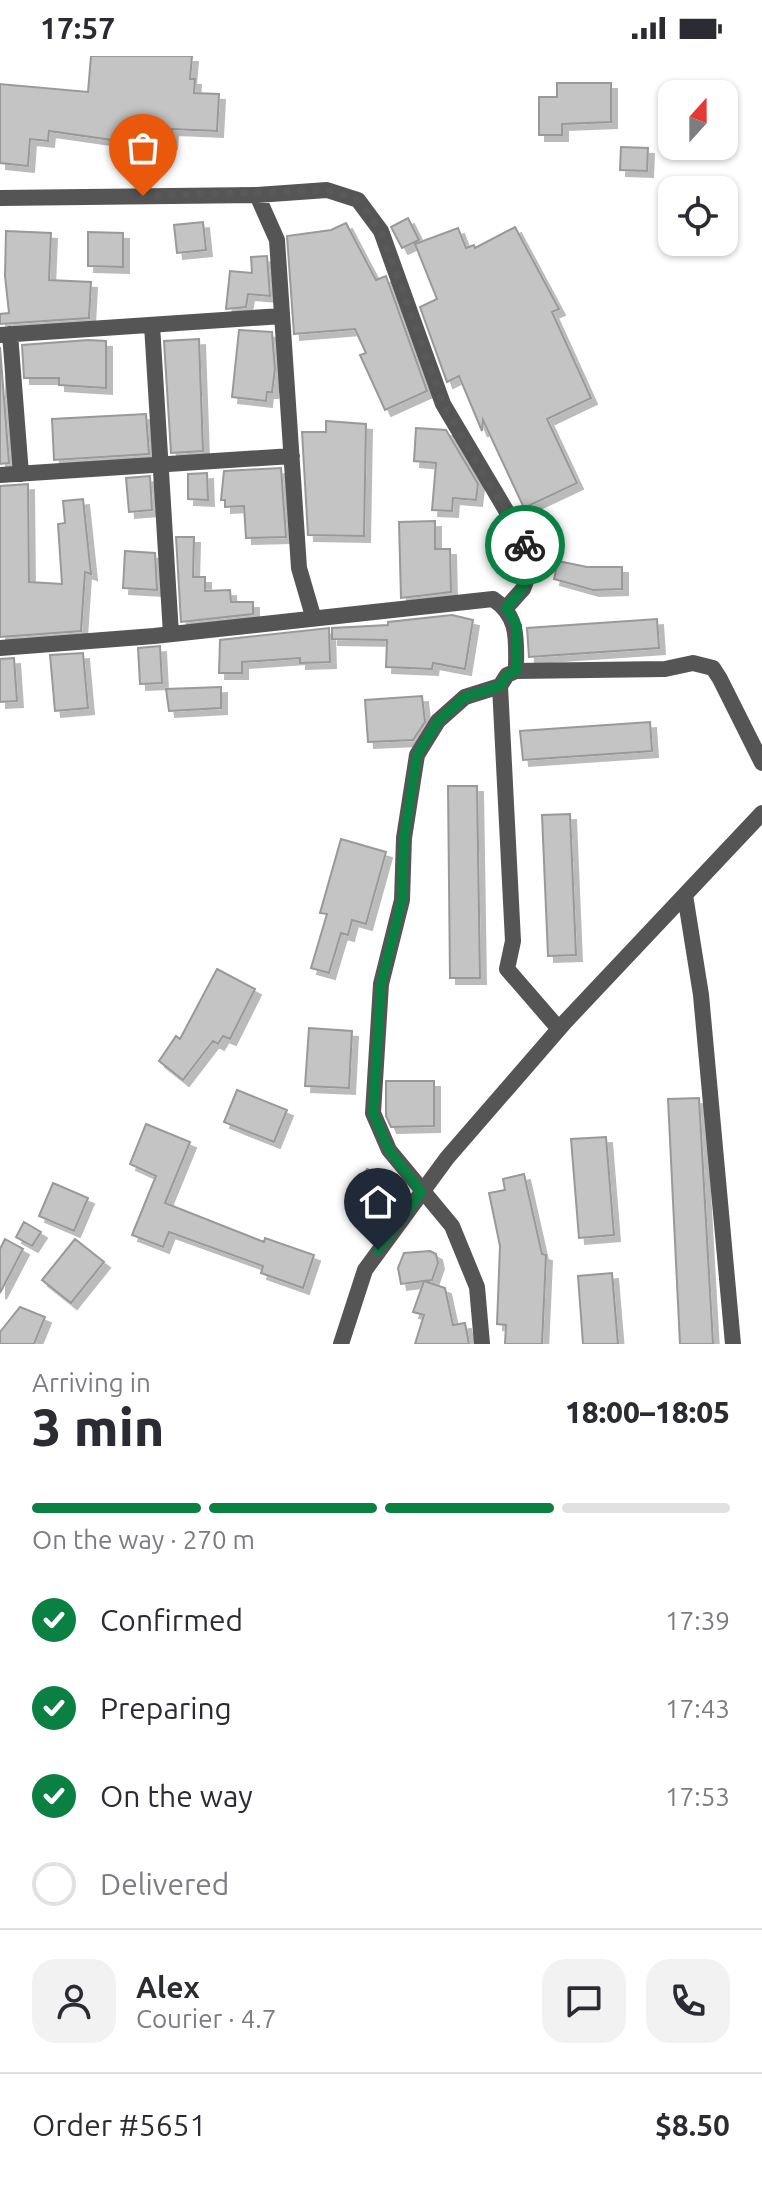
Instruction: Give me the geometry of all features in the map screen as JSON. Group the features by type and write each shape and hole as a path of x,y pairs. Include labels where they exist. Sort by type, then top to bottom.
{"street":[{"path":"0,198 257,195 327,190 358,200 381,231 443,404 523,539 532,566 523,589 506,608"},
{"path":"257,195 277,240 299,568 313,616"},
{"path":"21,474 5,334 282,316"},
{"path":"152,325 171,634"},
{"path":"0,475 292,456"},
{"path":"0,648 171,634 313,616 493,599 506,608 517,626 516,671"},
{"path":"559,1029 507,969 513,941 500,686 507,675 516,671 665,669 704,663 713,668 720,679 762,763"},
{"path":"482,1344 477,1287 452,1226 389,1150 373,1113 381,984 402,900 404,838 417,755 438,721 465,697 500,686"},
{"path":"341,1344 365,1270 421,1192 559,1029 762,813"},
{"path":"685,895 701,995 733,1344"}],"building":[{"path":"91,56 192,56 190,79 195,79 194,93 219,94 217,131 172,129 171,143 133,139 133,143 49,131 48,141 30,139 28,166 0,163 0,84 88,92"},
{"path":"557,83 611,83 611,122 562,124 562,135 539,135 539,97 557,97"},
{"path":"621,147 648,148 647,171 620,170"},
{"path":"408,218 419,240 402,248 391,227"},
{"path":"203,222 206,250 177,253 174,225"},
{"path":"346,223 376,280 386,276 427,391 385,410 360,355 366,353 355,329 294,334 287,236 331,230"},
{"path":"515,227 559,309 552,312 591,398 547,419 577,483 524,508 483,420 482,431 459,376 447,382 420,307 437,299 415,244 458,228 466,248 474,245 475,248"},
{"path":"6,231 51,233 49,280 91,282 89,318 0,324 0,314 9,313 5,276"},
{"path":"88,232 123,233 123,267 88,266"},
{"path":"267,256 270,296 248,294 246,307 226,309 230,271 252,273 251,257"},
{"path":"239,330 272,332 275,369 272,392 267,392 266,401 232,397"},
{"path":"199,339 203,451 171,453 164,341"},
{"path":"106,341 106,388 59,385 59,378 24,378 22,345"},
{"path":"0,347 9,463 0,464"},
{"path":"146,414 149,454 54,460 52,419"},
{"path":"326,421 366,424 364,536 308,535 302,432 326,432"},
{"path":"416,428 446,430 478,484 476,500 453,498 452,511 432,510 436,463 414,461"},
{"path":"281,468 286,537 246,538 244,506 225,507 225,500 221,500 224,471"},
{"path":"207,473 208,500 188,499 188,474"},
{"path":"150,476 152,510 129,512 126,478"},
{"path":"28,484 29,582 62,584 58,524 65,523 63,501 83,499 91,574 85,572 81,631 0,637 0,486"},
{"path":"435,521 435,549 450,549 451,592 401,598 399,522"},
{"path":"176,537 194,537 193,577 205,577 205,591 230,590 231,602 253,602 253,614 181,622"},
{"path":"125,551 155,553 157,590 123,588"},
{"path":"558,561 587,567 622,567 622,589 593,590 554,579"},
{"path":"452,615 473,620 465,669 433,663 432,669 386,667 387,640 332,639 332,628 388,625 388,622"},
{"path":"657,619 659,648 529,657 527,628"},
{"path":"329,628 330,662 300,663 300,658 242,662 242,673 219,673 220,640"},
{"path":"160,646 162,683 140,684 138,648"},
{"path":"83,653 88,708 55,711 50,655"},
{"path":"14,658 17,701 0,702 0,659"},
{"path":"221,687 221,708 169,711 166,689"},
{"path":"422,696 425,722 413,740 368,742 365,700"},
{"path":"650,722 652,751 523,760 520,731"},
{"path":"448,786 477,786 480,978 450,978"},
{"path":"570,814 576,955 548,956 542,815"},
{"path":"341,839 386,852 366,924 352,920 348,935 341,933 329,973 311,968 327,914 320,913"},
{"path":"217,969 255,989 230,1039 223,1036 218,1044 213,1041 183,1080 159,1061 176,1036 180,1039"},
{"path":"309,1028 352,1031 349,1088 305,1086"},
{"path":"386,1081 434,1081 434,1126 391,1127 386,1116"},
{"path":"237,1090 287,1110 274,1142 224,1122"},
{"path":"699,1098 713,1344 680,1344 668,1099"},
{"path":"146,1124 190,1142 165,1203 264,1242 265,1238 314,1255 303,1288 261,1273 263,1266 169,1232 163,1247 132,1235 156,1176 130,1164"},
{"path":"606,1137 614,1235 579,1238 571,1139"},
{"path":"367,1169 385,1176 370,1215 351,1207"},
{"path":"524,1174 542,1254 546,1255 542,1344 505,1344 506,1325 497,1324 500,1246 489,1193 505,1190 503,1179"},
{"path":"53,1183 88,1198 74,1231 39,1216"},
{"path":"24,1222 41,1232 32,1246 16,1237"},
{"path":"5,1239 23,1249 0,1293 0,1249"},
{"path":"75,1239 104,1262 71,1303 42,1280"},
{"path":"430,1251 436,1254 438,1263 432,1280 401,1284 398,1268 404,1253"},
{"path":"612,1273 618,1344 583,1344 578,1276"},
{"path":"424,1281 445,1288 453,1325 465,1323 469,1344 415,1344 424,1315 413,1312"},
{"path":"20,1307 45,1317 34,1344 0,1344 0,1332"}],"way so far":[{"path":"143,196 257,195 327,190 358,200 381,231 443,404 525,545"}],"route":[{"path":"378,1250 421,1192 389,1150 373,1113 381,984 402,900 404,838 417,755 438,721 465,697 500,686 507,675 516,671 517,626 506,608 523,589 532,566 525,545"}]}
